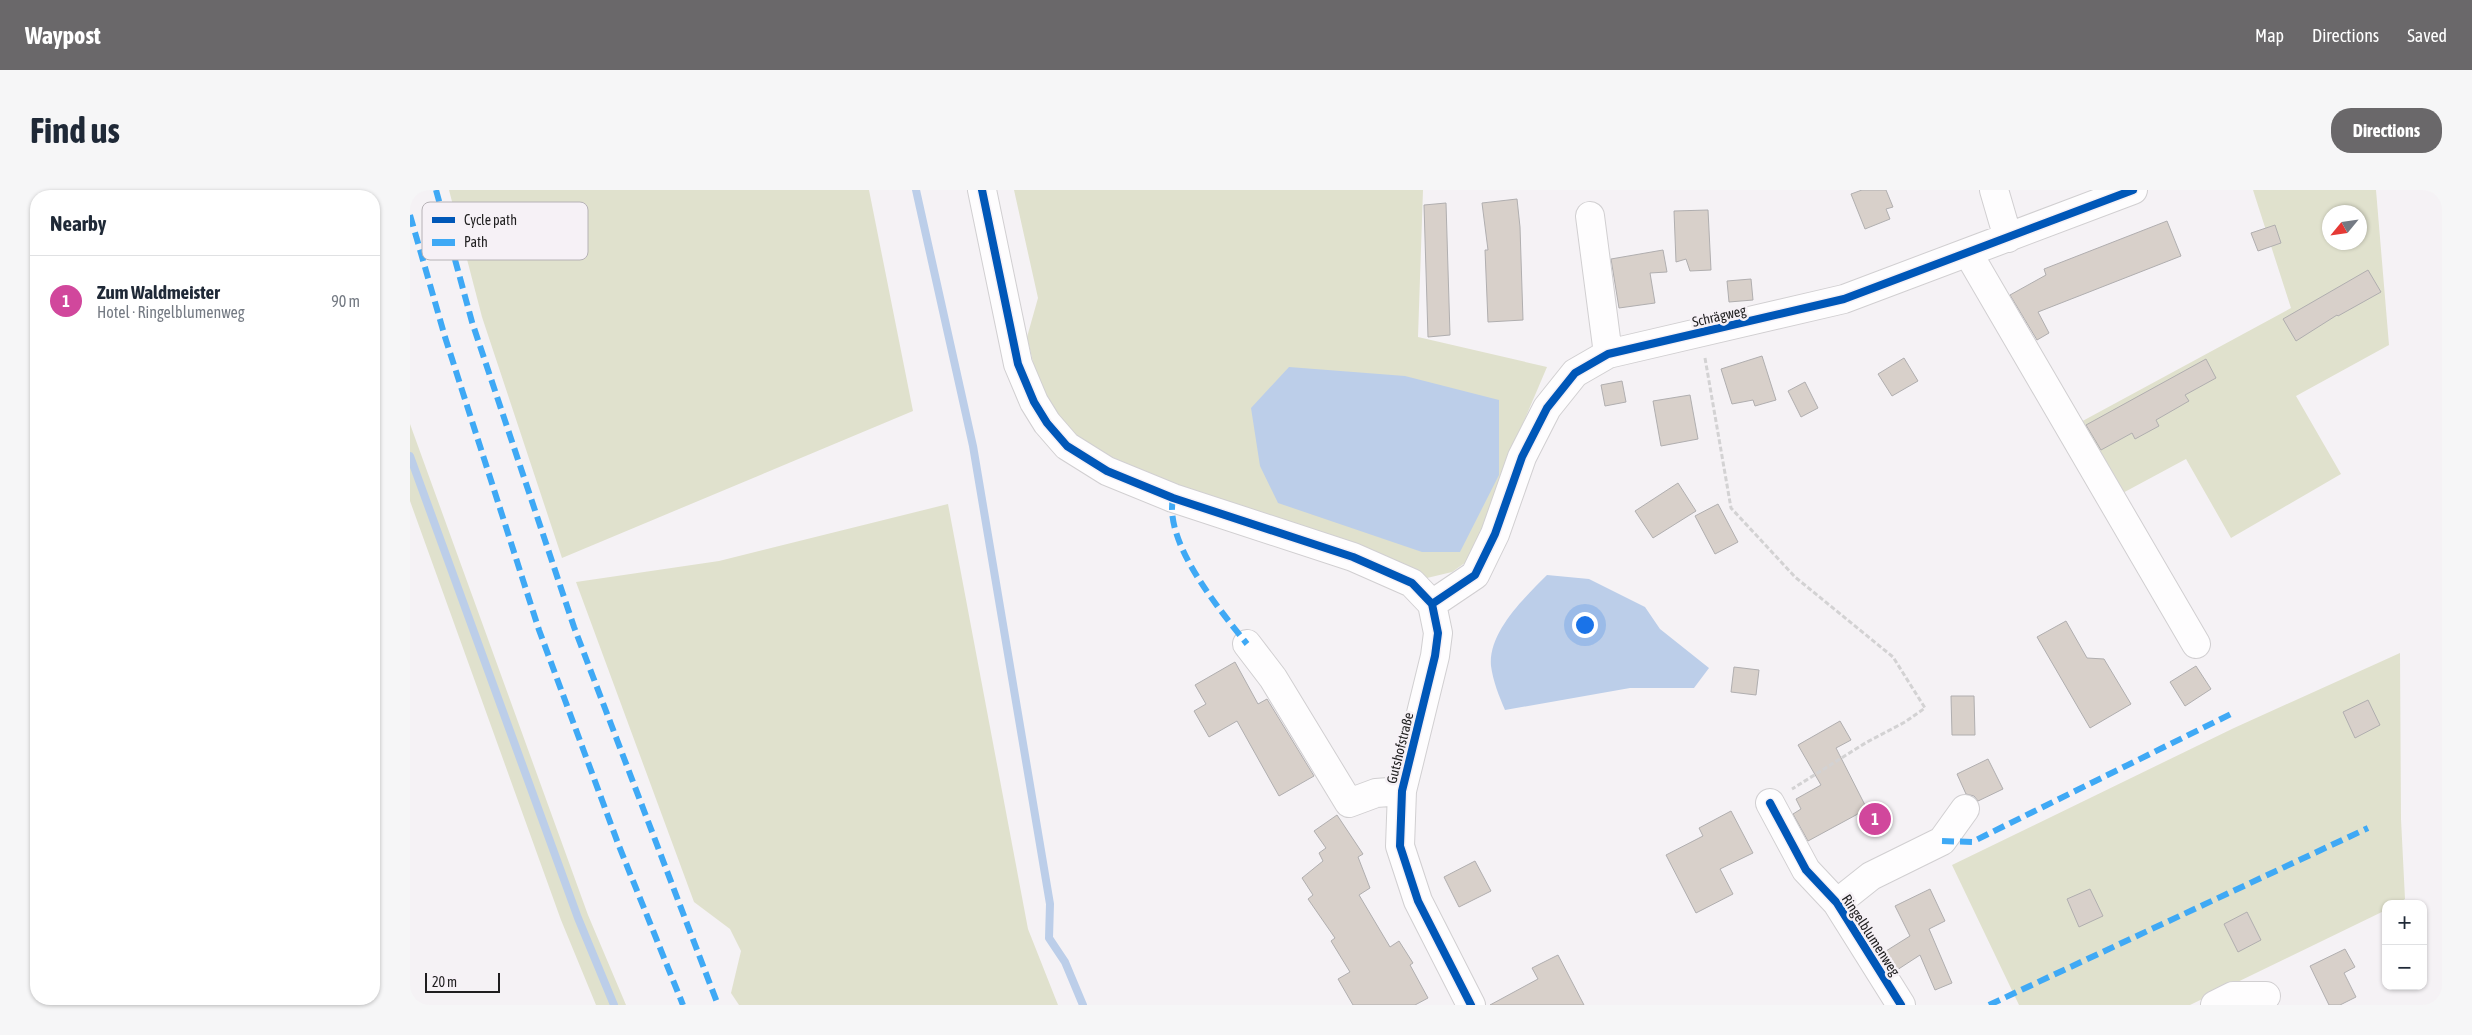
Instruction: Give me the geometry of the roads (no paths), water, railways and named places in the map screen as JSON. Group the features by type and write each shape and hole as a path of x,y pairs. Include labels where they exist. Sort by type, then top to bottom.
{"street":[{"path":"982,190 1018,364 1042,416 1067,446 1107,471 1173,498 1353,557 1412,583 1432,604"},
{"path":"1994,190 2008,238"},
{"name":"Schrägweg","path":"1432,604 1475,575 1495,534 1522,457 1547,408 1575,373 1608,354 1701,334 1844,299 2133,190"},
{"path":"1590,216 1608,354"},
{"path":"1968,253 2196,644"},
{"name":"Gutshofstraße","path":"1432,604 1438,633 1435,656 1402,791 1400,846 1418,901 1471,1005"},
{"path":"1247,644 1273,678 1349,803 1376,793 1402,791"},
{"name":"Ringelblumenweg","path":"1770,803 1806,870 1837,903 1901,1005"},
{"path":"1837,903 1871,876 1942,841 1965,809"},
{"path":"2215,1005 2234,996 2266,996"}],"water":[{"path":"1289,367 1405,376 1499,400 1499,475 1460,552 1422,552 1278,503 1260,466 1251,408"},
{"path":"1547,575 1589,579 1645,607 1660,629 1709,668 1694,688 1630,688 1505,710 1498,694 1491,666 1495,641 1519,604"}],"waterway":[{"path":"916,190 973,446 1050,904 1049,938 1065,962 1083,1005"},
{"path":"410,456 578,918 614,1005"}],"place":[{"name":"Zum Waldmeister","path":"1875,819"}]}
